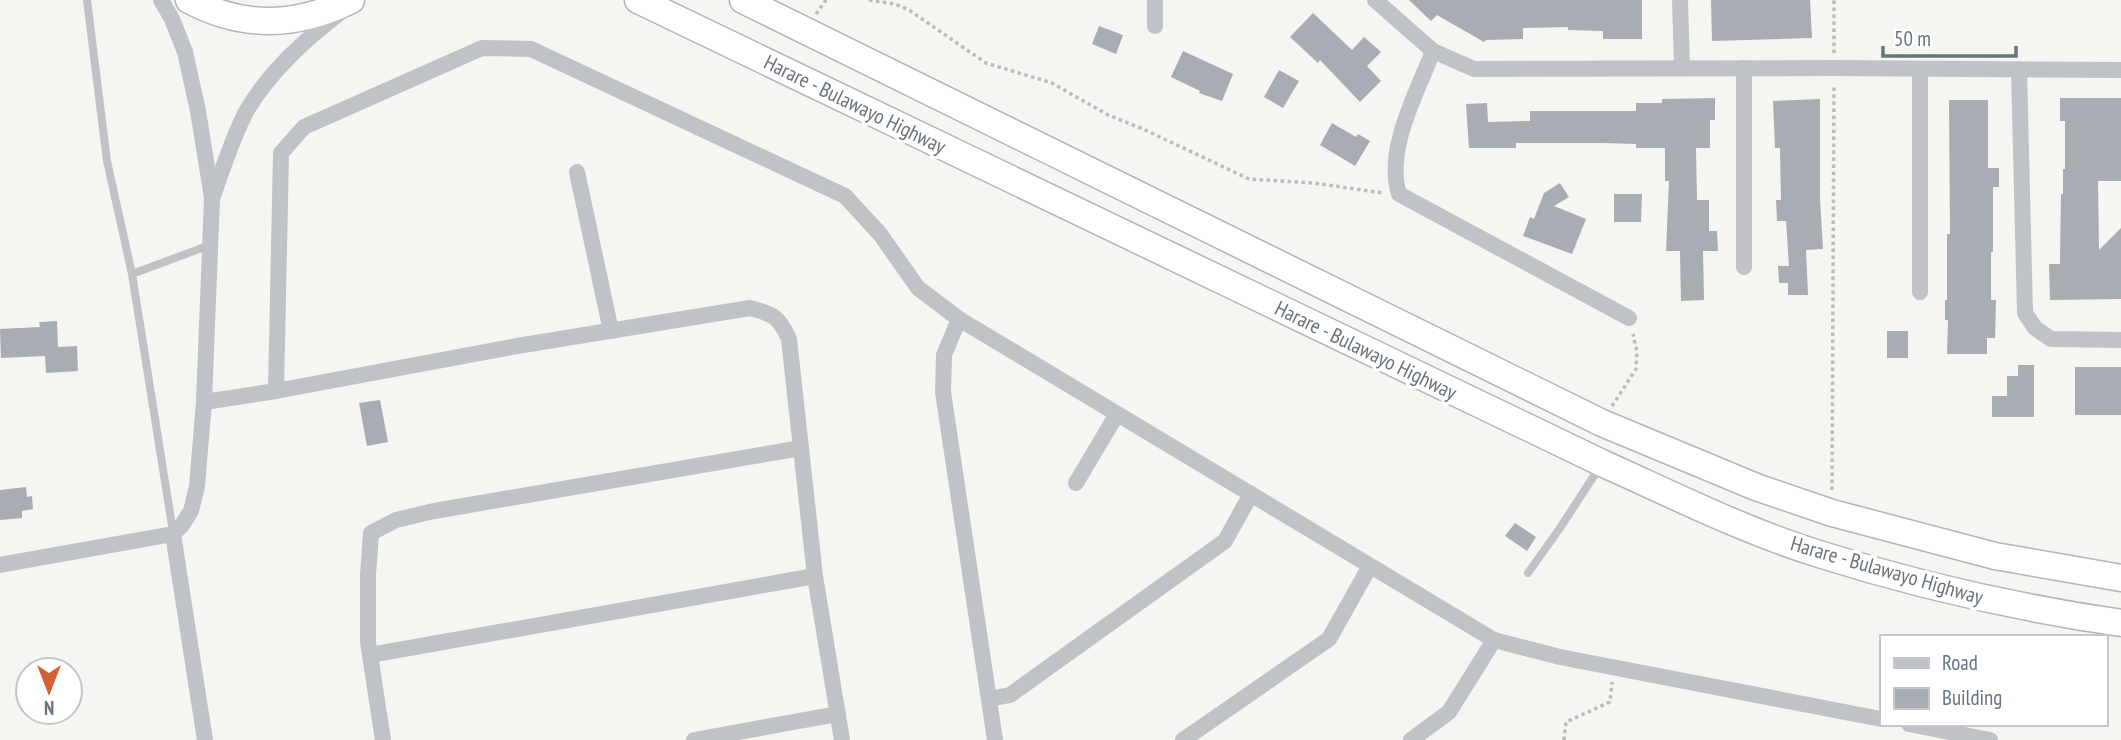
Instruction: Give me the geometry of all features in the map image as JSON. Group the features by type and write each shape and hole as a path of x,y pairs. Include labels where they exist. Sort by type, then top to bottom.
{"highway":[{"path":"189,0 212,11 252,22 286,22 327,12 353,0"},
{"name":"Harare - Bulawayo Highway","path":"638,0 1688,502 1818,554 2051,613 2121,623"},
{"name":"Harare - Bulawayo Highway","path":"743,0 1602,423 1744,482 1832,513 1995,556 2121,578"}],"street":[{"path":"0,565 173,534 182,526 191,511 197,486 204,402 212,198 185,52 161,0"},
{"path":"212,198 246,112 267,80 305,41 353,0"},
{"path":"1154,26 1155,0"},
{"path":"1375,0 1433,51 1474,69 2121,70"},
{"path":"1680,0 1682,68"},
{"path":"276,391 281,153 304,127 482,48 531,50 845,196 880,234 918,288 959,319 1494,640 1560,657 1880,719"},
{"path":"1433,51 1395,152 1395,184 1399,194 1629,318"},
{"path":"1744,68 1744,267"},
{"path":"1920,69 1920,292"},
{"path":"2019,70 2025,313 2035,328 2051,339 2121,340"},
{"path":"578,172 611,331"},
{"path":"204,402 750,307 768,312 780,320 789,339 815,576 842,740"},
{"path":"959,319 944,355 943,392 996,740"},
{"path":"1076,483 1117,414"},
{"path":"383,740 368,642 371,533 396,520 434,511 801,449"},
{"path":"989,699 1010,695 1225,541 1251,494"},
{"path":"173,534 205,740"},
{"path":"1182,740 1329,639 1370,566"},
{"path":"370,655 815,576"},
{"path":"1411,740 1449,712 1494,640"},
{"path":"694,740 838,714"},
{"path":"1919,726 1987,740"}],"lane":[{"path":"87,0 107,161 132,274 173,534"},
{"path":"132,274 210,245"},
{"path":"1528,573 1602,463"}],"path":[{"path":"869,0 895,4 909,10 986,63 1052,83 1108,115 1249,179 1313,183 1399,194"},
{"path":"1832,513 1834,0"},
{"path":"1602,423 1638,362 1629,318"},
{"path":"1564,740 1566,722 1610,702 1614,667"}],"building":[{"path":"1409,0 1642,0 1642,39 1603,39 1603,31 1568,30 1568,27 1523,28 1523,39 1484,42 1437,15 1431,21"},
{"path":"1711,0 1810,0 1812,38 1712,41"},
{"path":"1313,13 1352,50 1364,37 1381,52 1367,66 1381,81 1360,102 1320,60 1318,63 1290,37"},
{"path":"1099,26 1123,35 1116,54 1092,44"},
{"path":"1183,51 1233,74 1222,101 1199,93 1200,91 1171,77"},
{"path":"1279,70 1299,81 1283,108 1264,97"},
{"path":"1715,98 1715,120 1710,120 1710,148 1696,148 1697,200 1709,200 1709,231 1717,231 1718,251 1703,251 1704,300 1681,301 1680,251 1666,251 1669,181 1665,181 1665,148 1636,148 1636,144 1516,143 1516,148 1469,148 1466,104 1487,103 1488,122 1530,121 1530,111 1636,111 1636,103 1662,103 1662,99"},
{"path":"2060,98 2121,98 2121,181 2098,181 2099,250 2121,228 2121,299 2050,300 2049,264 2060,264 2061,194 2065,169 2065,121 2060,121"},
{"path":"1820,99 1823,249 1806,250 1808,295 1788,295 1788,283 1779,283 1778,266 1789,266 1786,221 1777,221 1776,200 1781,200 1780,148 1775,148 1773,101"},
{"path":"1949,100 1988,100 1988,168 1999,168 1999,187 1993,187 1991,252 1991,300 1996,300 1995,338 1987,338 1987,354 1947,354 1948,320 1945,320 1945,300 1947,234 1950,234"},
{"path":"1332,123 1356,137 1358,134 1370,141 1355,166 1320,145"},
{"path":"1560,183 1569,197 1554,206 1586,219 1572,254 1523,236 1530,217 1534,219 1544,193"},
{"path":"1614,194 1642,194 1641,222 1614,222"},
{"path":"57,321 58,347 77,346 78,371 46,373 45,356 1,358 0,329 40,327 39,322"},
{"path":"1887,331 1908,331 1908,358 1887,358"},
{"path":"2018,365 2034,365 2034,417 1992,417 1992,396 2007,396 2007,376 2018,376"},
{"path":"2075,367 2121,367 2121,415 2075,415"},
{"path":"380,400 388,442 367,446 359,403"},
{"path":"26,487 27,497 32,496 33,509 22,511 22,518 0,520 0,490"},
{"path":"1515,523 1536,537 1527,551 1505,536"}]}
